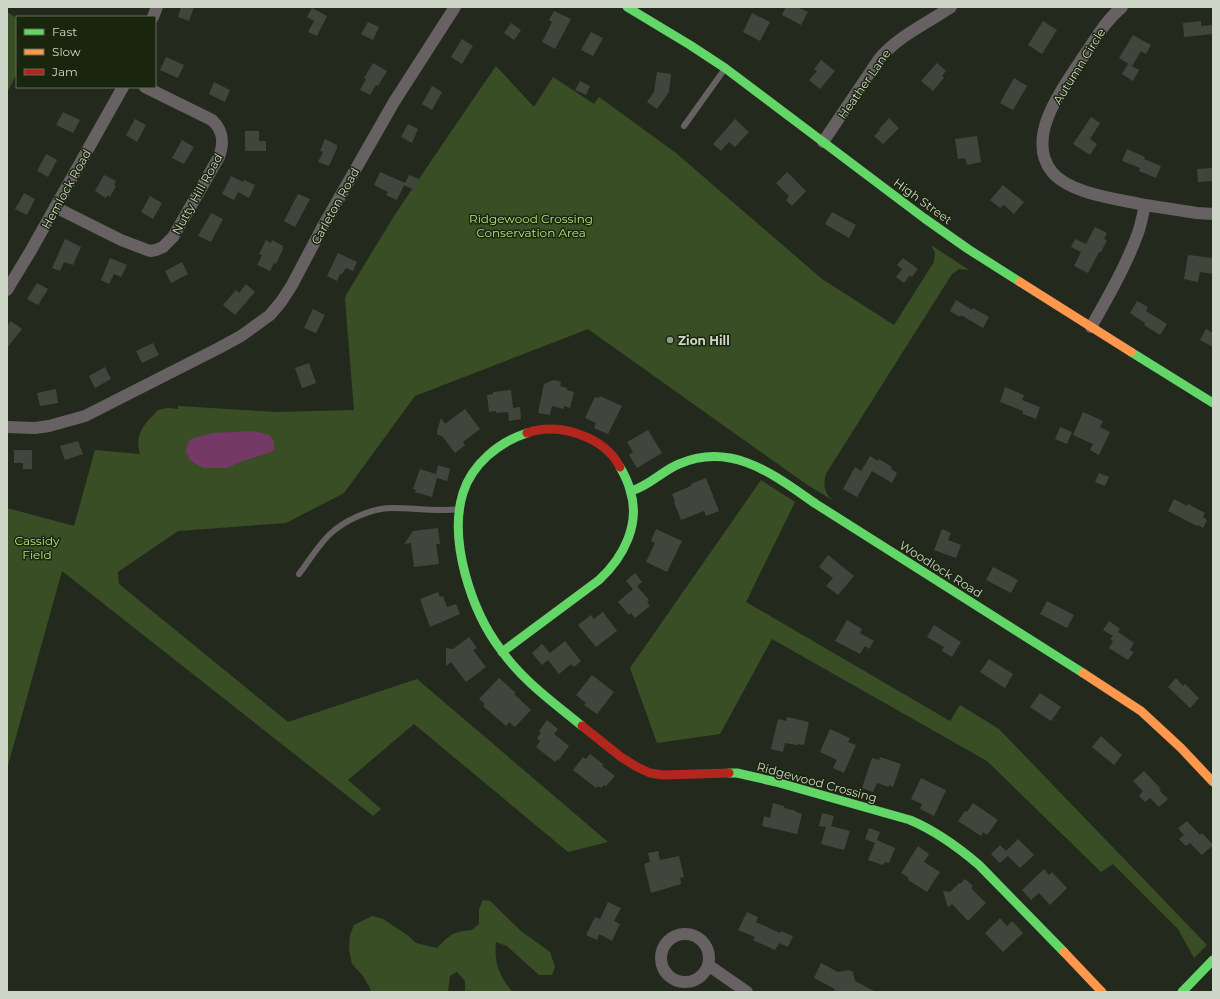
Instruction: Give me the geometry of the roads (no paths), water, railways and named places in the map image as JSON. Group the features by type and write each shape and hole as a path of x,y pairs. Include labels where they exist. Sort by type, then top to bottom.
{"street":[{"name":"Carleton Road","path":"7,427 24,428 49,426 79,418 241,336 263,321 276,308 298,275 322,228 384,118 455,7"},
{"name":"High Street","path":"628,7 725,68 924,218 968,249 1213,403"},
{"name":"Heather Lane","path":"823,142 887,49 896,41 950,7"},
{"name":"Autumn Circle","path":"1122,7 1107,21 1056,99 1045,127 1042,144 1046,159 1052,172 1064,182 1082,191 1145,205 1196,213 1213,214"},
{"name":"Hemlock Road","path":"7,290 122,88"},
{"name":"Nutty Hill Road","path":"55,207 121,240 150,251 163,247 173,237 219,157 223,144 223,138 217,125 212,120 147,88"},
{"path":"1091,327 1127,259 1138,232 1145,205"},
{"name":"Ridgewood Crossing","path":"502,652 604,575 624,549 628,540 632,527 634,510 631,491 622,470 604,449 585,437 571,432 553,429 541,430 529,432 510,440 487,456 476,469 463,494 460,508 458,522 462,555 468,583 486,628 502,652 526,680 621,757 650,773 663,775 723,773 750,776 910,820 926,827 964,852 979,865 1102,992"},
{"name":"Woodlock Road","path":"631,491 641,489 678,464 697,458 707,456 735,457 752,463 780,479 816,504 1064,660 1141,711 1182,748 1213,782"},
{"path":"1182,992 1213,960"},
{"path":"708,966 747,992"}],"lane":[{"path":"684,126 725,68"},
{"path":"299,574 330,534 348,522 374,509 391,508 443,511 460,508"}],"place":[{"name":"Zion Hill","path":"670,340"}],"park label":[{"name":"Ridgewood Crossing Conservation Area","path":"531,225"},
{"name":"Cassidy Field","path":"37,547"}]}
